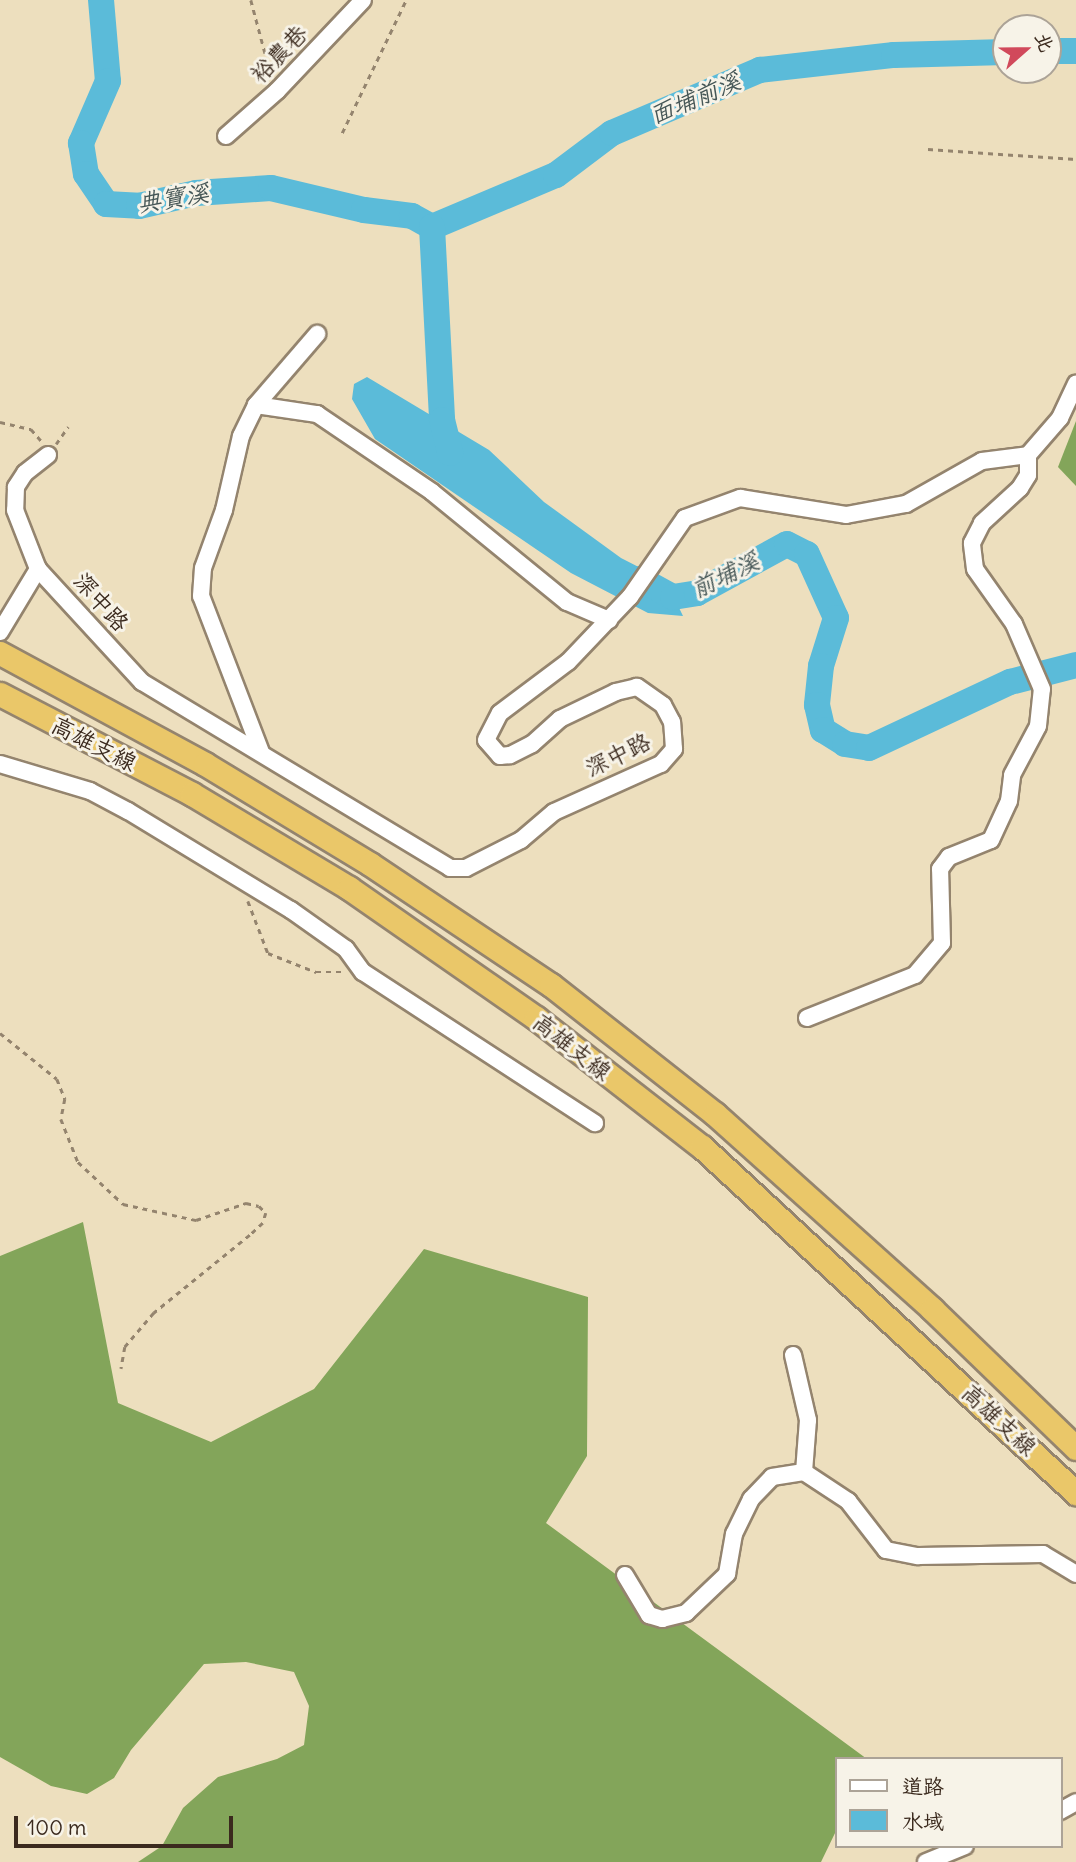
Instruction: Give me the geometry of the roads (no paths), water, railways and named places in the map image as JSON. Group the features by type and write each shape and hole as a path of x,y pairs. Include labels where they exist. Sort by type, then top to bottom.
{"highway":[{"name":"高雄支線","path":"0,653 205,764 370,864 551,985 715,1114 932,1310 1076,1448"},
{"name":"高雄支線","path":"0,694 192,794 349,888 536,1018 702,1147 1076,1493"}],"street":[{"name":"裕農巷","path":"226,136 277,91 363,0"},
{"path":"261,752 201,596 203,568 224,510 242,436 256,405 317,334"},
{"path":"807,1018 915,975 942,943 940,869 950,857 991,840 1009,802 1012,775 1038,726 1042,689 1031,658 1014,624 975,569 972,543 982,523 1020,488 1028,475 1028,454 1060,418 1076,384"},
{"path":"256,405 317,414 432,492 567,602 609,620"},
{"name":"深中路","path":"48,456 25,472 16,487 15,510 38,569 142,682 450,868 466,869 520,840 554,812 661,764 674,749 672,722 663,705 637,688 616,692 560,719 533,744 510,755 500,756 486,740 500,713 568,662 630,597 685,518 720,502 740,498 868,514 906,504 982,461 1028,454"},
{"path":"0,632 24,587 38,569"},
{"path":"0,764 90,791 346,949 363,972 595,1123"},
{"path":"793,1354 808,1420 804,1472"},
{"path":"625,1575 649,1615 662,1619 686,1613 727,1574 734,1534 751,1499 772,1477 804,1472 848,1501 886,1550 919,1556 1043,1553 1076,1574"},
{"path":"926,1862 960,1848"}],"water":[{"path":"367,377 489,450 544,502 621,558 666,581 683,616 648,613 571,573 375,439 352,399 354,384"}],"waterway":[{"name":"面埔前溪","path":"101,0 108,81 81,143 86,174 106,204 139,206 196,193 271,188 364,210 412,216 432,227 556,175 612,133 760,70 894,55 992,52"},
{"name":"面埔前溪","path":"1062,51 1076,51"},
{"name":"前埔溪","path":"432,227 442,420 450,453"},
{"name":"前埔溪","path":"640,579 673,597 697,593 787,544 807,554 836,618 821,666 817,705 823,730 845,744 869,748 1010,682 1076,665"}],"water label":[{"name":"典寶溪","path":"173,198"}]}
